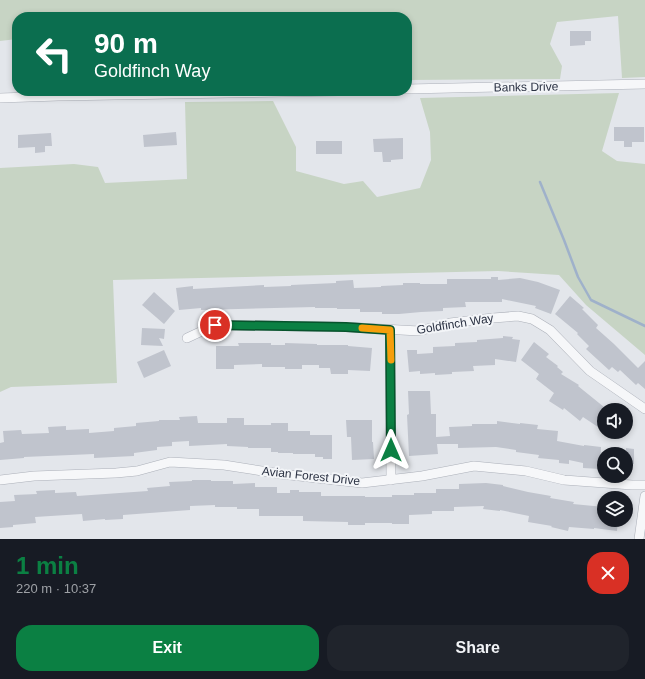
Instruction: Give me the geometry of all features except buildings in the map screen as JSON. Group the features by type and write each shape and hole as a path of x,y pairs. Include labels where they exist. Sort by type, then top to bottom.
{"street":[{"name":"Banks Drive","path":"412,89 645,84"},
{"path":"0,98 44,96"},
{"name":"Goldfinch Way","path":"188,338 215,325 346,327 419,332 450,323 518,316 532,319 550,330 590,371 645,409"},
{"path":"390,330 391,480"},
{"name":"Avian Forest Drive","path":"0,480 34,476 137,471 170,462 224,465 281,474 362,483 422,476 474,466 526,471 564,480 645,485"},
{"path":"639,539 645,496"}],"green space":[{"path":"0,0 645,0 645,77 622,78 618,16 557,22 550,44 562,66 560,79 412,80 412,12 12,12 12,40 0,41"},
{"path":"619,93 602,151 617,161 645,164 645,355 586,305 559,275 498,271 113,280 117,383 11,387 0,392 0,168 74,164 98,167 105,183 187,179 185,102 273,101 296,147 296,171 344,184 363,181 377,197 420,188 431,160 430,132 420,98"}],"waterway":[{"path":"540,182 578,277 591,300 645,326"}],"slow traffic":[{"path":"362,328 390,330 391,360"}],"route":[{"path":"215,325 346,327 390,330 391,450"}]}
